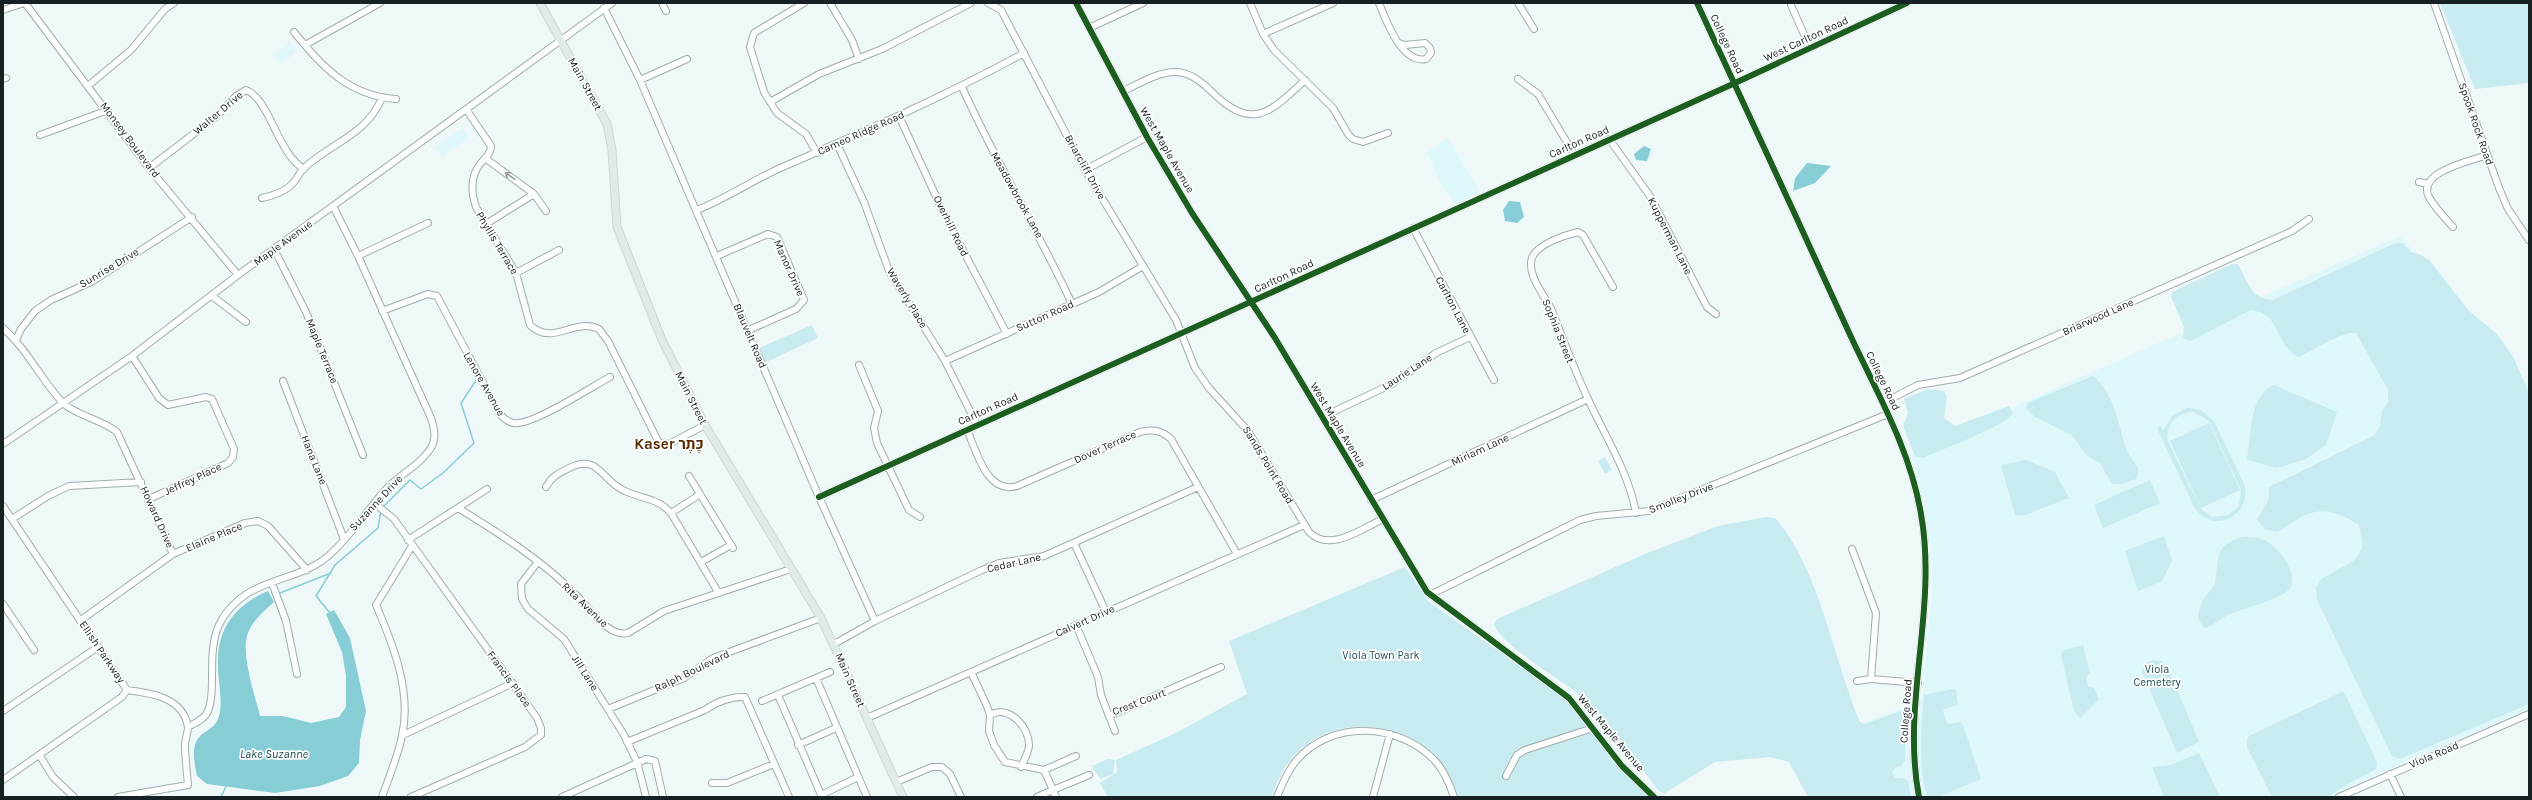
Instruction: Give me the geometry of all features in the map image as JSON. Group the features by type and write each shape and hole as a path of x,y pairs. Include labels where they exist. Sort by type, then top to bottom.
{"main road":[{"name":"Main Street","path":"540,3 607,124 611,142 617,227 652,318 705,425 821,618 902,797"}],"street":[{"path":"3,10 25,3"},
{"name":"Monsey Boulevard","path":"25,3 108,110 149,168 192,217 238,275"},
{"path":"89,85 130,50 165,9 174,3"},
{"path":"305,45 380,3"},
{"path":"561,40 612,3"},
{"path":"662,3 666,11"},
{"path":"804,3 754,33 750,40 757,74 770,102 777,113 806,134 817,153"},
{"path":"830,3 852,40 859,59"},
{"path":"770,102 818,74 859,59 971,3"},
{"name":"Briarcliff Drive","path":"988,3 1001,10 1085,170 1181,334"},
{"name":"West Maple Avenue","path":"1076,3 1147,137 1192,213 1251,302 1430,595 1569,698 1622,766 1654,797"},
{"path":"1089,28 1143,3"},
{"path":"1250,3 1263,34 1274,50 1333,108 1345,130 1353,139 1369,141 1388,133"},
{"path":"1263,34 1333,3"},
{"path":"1379,3 1393,34 1399,43 1407,53 1420,60 1426,60 1431,53 1430,48 1425,44 1405,45 1399,43"},
{"path":"1518,3 1534,29"},
{"name":"College Road","path":"1697,3 1810,250 1883,403 1912,476 1925,544 1927,595 1913,738 1919,797"},
{"name":"West Carlton Road","path":"1735,84 1908,3"},
{"name":"Spook Rock Road","path":"2434,3 2487,155 2508,209 2529,240"},
{"path":"1791,5 1810,48"},
{"name":"Blauvelt Road","path":"604,8 640,80 749,330 819,497 875,620"},
{"path":"294,32 317,61 332,74 357,89 382,98 396,99"},
{"name":"Maple Avenue","path":"3,444 64,404 132,356 238,275 561,40"},
{"name":"Cameo Ridge Road","path":"697,210 719,202 753,181 962,87 1024,53"},
{"path":"640,80 687,59"},
{"path":"1122,91 1164,73 1177,72 1190,75 1203,83 1231,109 1252,115 1266,112 1279,104 1305,80"},
{"path":"1518,79 1538,94 1574,154"},
{"name":"Carlton Road","path":"819,497 887,465 1181,334 1574,154 1735,84"},
{"name":"Meadowbrook Lane","path":"962,87 982,132 1028,213 1072,304"},
{"name":"Walter Drive","path":"149,168 217,116 241,92 246,90 253,93 265,112 288,156 294,163 304,169"},
{"path":"262,198 271,197 292,184 304,169 362,127 376,112 382,98"},
{"name":"Phyllis Terrace","path":"466,109 490,142 491,149 475,174 472,187 476,207 516,273 528,320 535,330 553,335 587,325 599,329 604,334 659,443 669,444 705,425"},
{"path":"40,136 108,110"},
{"name":"Overhill Road","path":"899,116 946,218 1007,334"},
{"path":"1085,170 1147,137"},
{"name":"Kupperman Lane","path":"1609,139 1650,196 1707,307 1716,314"},
{"name":"Waverly Place","path":"837,144 864,202 889,271 945,361 977,425"},
{"path":"2453,227 2429,197 2429,180 2444,170 2487,155"},
{"path":"485,158 534,194 546,211"},
{"path":"2420,182 2428,184"},
{"path":"486,224 534,194"},
{"name":"Suzanne Drive","path":"188,727 200,721 208,712 212,695 212,648 218,626 235,603 247,594 307,570 327,557 390,485 428,452 433,443 435,431 358,256 333,206"},
{"name":"Sunrise Drive","path":"16,340 21,329 35,310 51,300 93,281 192,217"},
{"name":"Briarwood Lane","path":"1883,403 1918,384 1960,378 2294,230 2309,219"},
{"path":"358,256 428,222"},
{"name":"Carlton Lane","path":"1413,228 1494,380"},
{"name":"Sophia Street","path":"1613,287 1583,235 1578,232 1542,247 1535,252 1532,259 1531,268 1533,275 1551,310 1566,350 1588,400 1630,486 1636,513"},
{"name":"Manor Drive","path":"717,256 768,234 777,237 784,251 804,300 796,309 749,330"},
{"name":"Maple Terrace","path":"274,249 306,312 363,455"},
{"path":"516,273 559,250"},
{"name":"Sutton Road","path":"945,361 1099,292 1142,266"},
{"name":"Lenore Avenue","path":"382,311 428,294 437,296 499,413 507,421 513,423 534,419 610,377"},
{"path":"212,296 246,322"},
{"path":"3,328 16,340 64,404"},
{"name":"Sands Point Road","path":"1181,334 1195,368 1209,388 1248,431 1304,525 1315,537 1328,541 1340,539 1383,519"},
{"name":"Laurie Lane","path":"1322,417 1392,384 1436,353 1470,337"},
{"name":"Jeffrey Place","path":"132,356 159,398 168,405 206,397 212,399 234,449 234,457 228,463 149,499"},
{"path":"859,365 878,411 874,436 909,510 920,517"},
{"name":"Hana Lane","path":"283,381 344,539"},
{"name":"Miriam Lane","path":"1371,500 1588,400"},
{"name":"Howard Drive","path":"64,404 109,425 117,432 173,554 81,620"},
{"name":"Smolley Drive","path":"1430,595 1580,520 1596,516 1636,513 1668,505 1888,414"},
{"name":"Dover Terrace","path":"967,430 990,479 998,486 1004,488 1018,486 1149,430 1160,432 1171,439 1237,554"},
{"path":"546,487 552,477 581,462 591,464 621,489 663,504 671,513 718,592"},
{"path":"688,476 732,546 701,562"},
{"path":"12,519 48,496 69,486 141,482"},
{"name":"Cedar Lane","path":"875,620 999,563 1044,556 1198,487"},
{"path":"408,540 487,489"},
{"path":"671,513 699,495"},
{"name":"Francis Place","path":"374,503 394,519 412,546 513,683 537,718 541,728 541,735 525,748 411,797"},
{"name":"Ellish Parkway","path":"3,506 127,690 122,697 40,756 3,780"},
{"name":"Rita Avenue","path":"458,508 494,530 567,586 611,631 621,635 628,633 664,611 791,568"},
{"name":"Elaine Place","path":"173,554 245,523 258,521 268,526 307,570"},
{"name":"Calvert Drive","path":"867,718 1304,525"},
{"path":"1074,543 1106,612"},
{"path":"382,797 402,735 403,700 399,670 389,636 376,605 412,546"},
{"path":"1852,549 1876,613 1871,679"},
{"name":"Jill Lane","path":"537,563 521,584 522,599 528,609 564,639 608,709 628,742 637,762 646,797"},
{"path":"272,583 286,621 297,674"},
{"path":"3,604 34,650"},
{"name":"Ralph Boulevard","path":"608,709 684,678 713,658 821,618"},
{"path":"834,644 875,620"},
{"name":"Crest Court","path":"1076,625 1098,677 1100,695 1109,716 1221,667"},
{"path":"3,711 98,647"},
{"path":"762,701 830,672"},
{"path":"971,672 990,715 989,731 1000,757 1010,765 1044,770 1076,756"},
{"path":"816,678 836,728 867,797"},
{"path":"1857,681 1871,679 1918,683"},
{"path":"402,735 513,683"},
{"path":"127,690 154,693 171,700 182,713 188,727 185,745 188,785"},
{"path":"778,695 798,745 822,796 858,777"},
{"path":"628,742 705,710 712,704 745,697 789,797"},
{"path":"990,715 995,712 1007,714 1023,727 1029,746 1021,767"},
{"name":"Viola Road","path":"2339,797 2529,714"},
{"path":"1109,716 1115,731"},
{"path":"798,745 836,728"},
{"path":"1506,776 1517,755 1525,750 1593,728"},
{"path":"1277,797 1285,777 1296,761 1324,740 1342,733 1369,730 1390,734 1411,742 1436,763 1447,778 1454,797"},
{"path":"1373,797 1390,734"},
{"path":"40,756 53,777 74,797"},
{"path":"562,797 646,759 654,761 663,797"},
{"path":"712,783 728,783 774,764"},
{"path":"896,782 932,767 942,767 950,774 961,797"},
{"path":"1044,770 1056,797"},
{"path":"2390,774 2401,797"},
{"path":"1037,797 1089,775"},
{"path":"118,797 188,785 195,787"}],"shaded area":[{"path":"289,42 297,51 281,64 274,55"},
{"path":"462,128 469,138 442,157 435,148"},
{"path":"1448,138 1480,192 1455,204 1441,183 1427,152"},
{"path":"2400,236 2529,386 2529,709 2351,786 2332,797 1811,797 1792,750 1921,701 1932,596 1932,557 1924,500 1910,453"}],"green space":[{"path":"2440,3 2529,3 2529,83 2475,89"},
{"path":"2403,243 2411,252 2421,255 2430,261 2469,311 2497,334 2514,358 2529,394 2529,704 2400,759 2392,756 2317,600 2316,588 2321,579 2355,560 2363,546 2359,525 2347,518 2326,511 2308,514 2289,524 2278,532 2265,529 2257,520 2269,498 2269,487 2375,435 2380,426 2382,411 2388,402 2388,390 2356,333 2350,333 2335,338 2298,357 2285,345 2268,317 2251,310 2190,341 2183,338 2184,327 2171,297 2172,292 2232,264 2238,264 2247,283 2255,293 2260,297 2273,300 2393,244"},
{"path":"812,325 818,338 762,364 757,349"},
{"path":"2093,376 2106,391 2111,400 2126,448 2139,470 2136,479 2122,484 2112,484 2100,463 2087,456 2072,435 2035,417 2026,408 2028,403"},
{"path":"2274,385 2337,412 2326,445 2306,459 2277,468 2247,460 2253,417 2256,407 2260,397 2266,390"},
{"path":"1928,389 1944,391 1947,397 1944,418 1955,426 2009,406 2013,413 2008,418 1986,431 1923,458 1915,456 1903,426 1908,413 1904,399"},
{"path":"2187,408 2201,410 2214,421 2244,484 2245,494 2243,503 2238,511 2231,517 2214,521 2205,518 2194,506 2157,428 2161,426 2163,431 2173,415","holes":["2192,412 2204,417 2210,423 2241,490 2239,506 2228,515 2212,517 2201,509 2168,442 2168,431 2172,421 2176,418"]},
{"path":"2209,423 2240,490 2201,508 2170,441"},
{"path":"1605,457 1612,470 1605,474 1598,461"},
{"path":"2026,460 2055,472 2069,498 2022,516 2015,515 2001,465"},
{"path":"2150,480 2160,503 2103,528 2094,505"},
{"path":"1766,517 1775,518 1790,539 1815,588 1850,697 1860,722 1865,724 1901,711 1906,712 1905,760 1902,765 1895,768 1892,773 1895,778 1903,778 1908,781 1911,797 1808,797 1789,762 1770,757 1715,762 1665,793 1660,792 1607,724 1595,711 1573,690 1516,649 1498,631 1494,624 1497,619 1645,554 1718,526"},
{"path":"2164,536 2172,561 2162,581 2138,591 2125,551"},
{"path":"2243,537 2265,540 2278,551 2289,566 2292,581 2290,588 2286,592 2271,600 2234,612 2204,628 2198,618 2199,611 2203,600 2214,584 2219,554 2226,544"},
{"name":"Viola Town Park","path":"1405,567 1428,601 1568,701 1620,768 1650,797 1458,797 1443,767 1420,745 1393,731 1364,726 1334,731 1308,744 1286,766 1272,797 1108,797 1100,783 1117,772 1116,760 1176,733 1247,694 1229,641"},
{"path":"2083,645 2090,673 2086,677 2088,686 2094,688 2099,699 2080,718 2074,711 2061,654 2064,650"},
{"name":"Viola Cemetery","path":"2153,660 2162,661 2168,668 2199,742 2177,753 2142,672 2145,664"},
{"path":"1953,689 1956,690 1958,704 1943,710 1947,724 1960,722 1963,725 1981,779 1938,797 1929,797 1925,790 1923,779 1921,748 1924,695"},
{"path":"2342,692 2345,694 2376,760 2377,766 2375,770 2349,783 2328,797 2272,797 2247,747 2247,739 2249,736"},
{"path":"2199,753 2220,797 2164,797 2152,767 2171,765"},
{"path":"1108,759 1115,760 1113,774 1100,779 1092,766"}],"water":[{"path":"1644,146 1651,149 1647,161 1636,160 1634,154"},
{"path":"1807,163 1831,166 1815,183 1793,191 1795,178"},
{"path":"1509,201 1520,202 1524,217 1517,223 1505,221 1503,210"},
{"name":"Lake Suzanne","path":"268,591 274,602 253,624 246,641 249,674 260,716 283,716 311,723 339,717 346,707 346,676 342,652 326,614 334,610 350,638 366,711 360,740 359,763 348,776 320,786 275,793 207,784 197,776 194,749 199,737 214,726 220,713 221,700 218,653 220,641 224,630 237,611 246,603"}],"waterway":[{"path":"383,507 410,480 421,489 443,473 474,443 461,403 477,379"},
{"path":"330,613 316,596 335,565 378,528 381,510"},
{"path":"280,593 331,573"},
{"path":"221,797 227,784"}],"cycle path":[{"path":"1076,3 1147,137 1192,213 1275,338 1427,592 1569,698 1622,766 1654,797"},
{"path":"1697,3 1890,418 1909,465 1916,489 1921,514 1925,550 1923,621 1914,726 1915,762 1919,797"},
{"path":"819,497 1735,83 1907,3"}],"district":[{"name":"Kaser כֶּתֶר","path":"669,444"}]}
